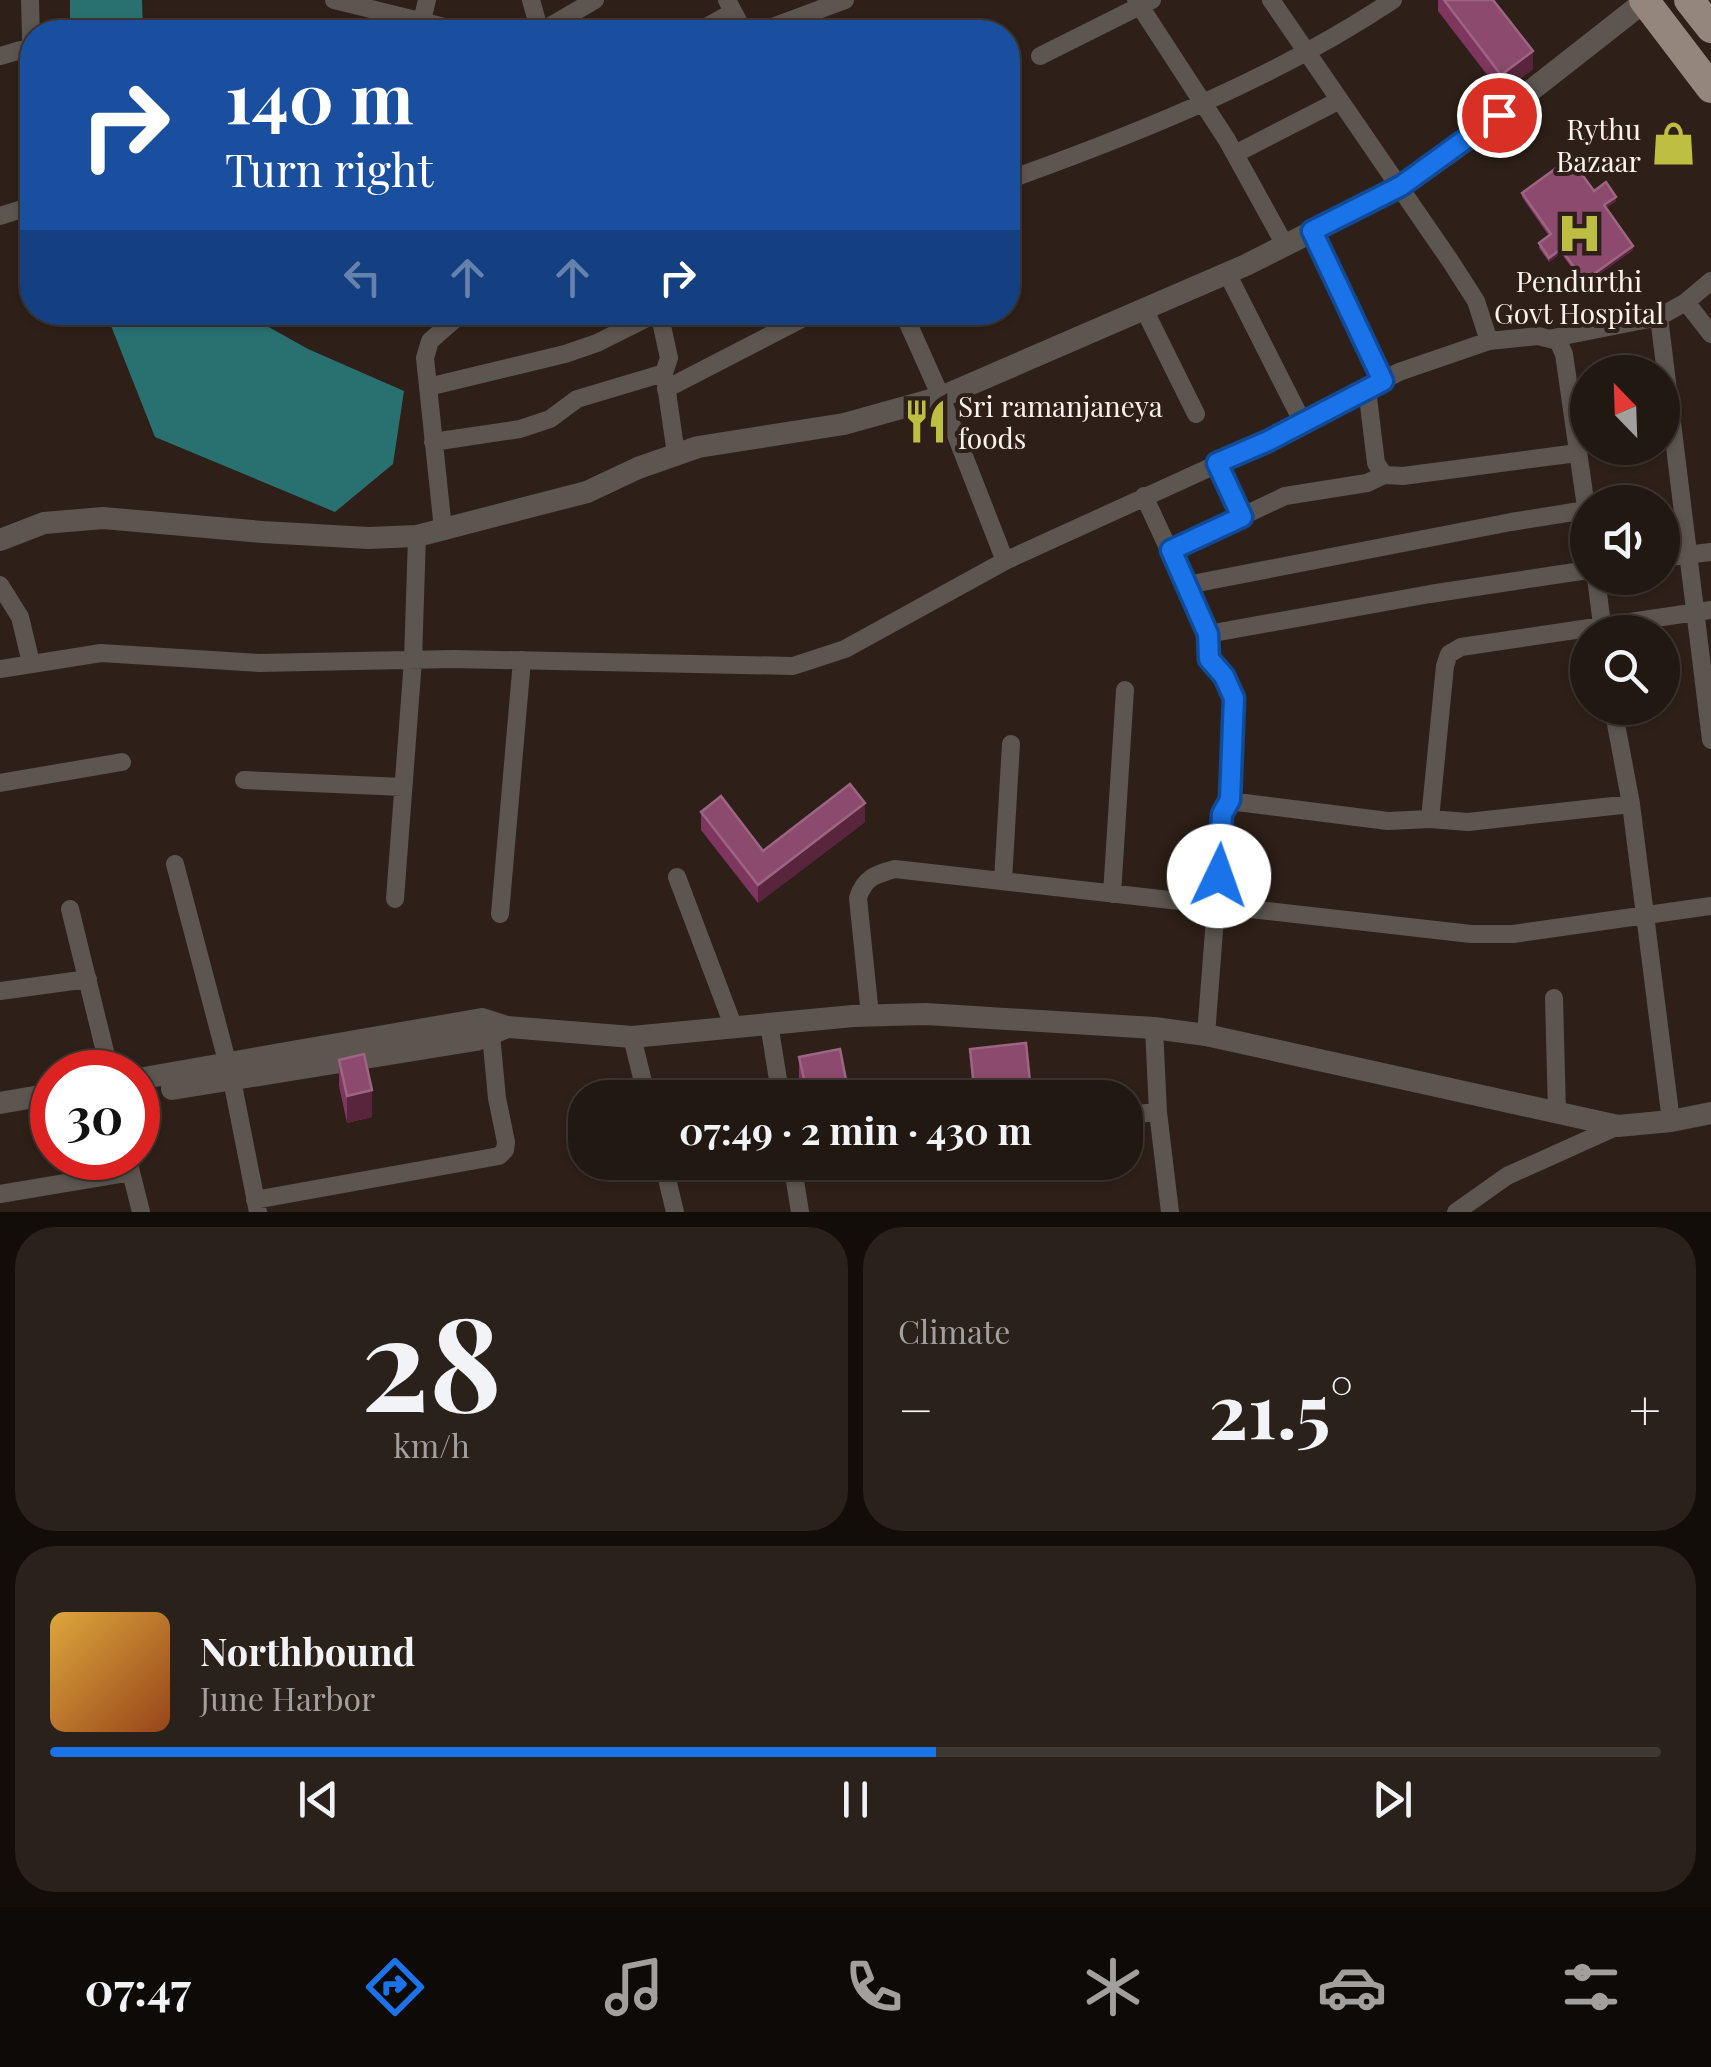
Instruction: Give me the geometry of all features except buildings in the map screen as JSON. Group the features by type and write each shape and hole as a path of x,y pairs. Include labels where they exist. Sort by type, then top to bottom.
{"main road":[{"path":"1645,0 1711,88"},
{"path":"1666,0 1711,57"},
{"path":"1689,0 1711,28"}],"street":[{"path":"334,0 418,20"},
{"path":"792,20 845,0"},
{"path":"1271,0 1338,102 1401,186 1476,302 1489,341"},
{"path":"1020,176 1201,102 1304,52 1393,0"},
{"path":"0,540 44,523 103,518 298,534 417,536 587,492 676,454 844,424 942,396 1227,272 1401,186 1473,136 1645,0"},
{"path":"560,20 592,1"},
{"path":"1040,56 1142,2 1286,244"},
{"path":"1235,154 1338,102"},
{"path":"1312,231 1375,385 1376,463 1384,475"},
{"path":"1227,272 1303,423"},
{"path":"0,669 100,652 227,662 522,660 793,666 845,648 1005,562 1424,362 1489,341 1553,338 1658,317 1686,302 1711,281"},
{"path":"1686,302 1711,334"},
{"path":"1144,309 1196,414"},
{"path":"1658,317 1686,554 1703,611 1711,740"},
{"path":"442,529 426,358 430,340 448,325"},
{"path":"428,387 564,354 633,325"},
{"path":"662,325 669,358 665,381 676,454"},
{"path":"433,442 532,426 555,417 577,400 665,381 787,325"},
{"path":"909,325 942,396 1005,562"},
{"path":"1553,338 1564,354 1570,400"},
{"path":"1171,550 1285,496 1367,484 1384,475 1403,476 1570,454"},
{"path":"1217,463 1242,517"},
{"path":"1144,496 1208,634 1209,659 1224,676 1234,698 1230,800 1222,814 1206,1034"},
{"path":"1186,585 1511,522 1570,517"},
{"path":"396,899 413,660 417,536"},
{"path":"1680,555 1711,552"},
{"path":"1208,634 1570,573"},
{"path":"0,585 20,617 31,663"},
{"path":"1430,819 1449,654 1461,647 1570,633"},
{"path":"500,914 522,660"},
{"path":"1112,894 1126,690"},
{"path":"1616,725 1631,804 1670,1121"},
{"path":"1003,880 1011,744"},
{"path":"0,783 122,762"},
{"path":"244,780 403,786"},
{"path":"1230,800 1388,821 1468,822 1631,804"},
{"path":"176,864 230,1072 256,1206 499,1156 506,1142 497,1098 499,1031"},
{"path":"870,1015 858,898 862,886 880,873 895,869 1471,934 1513,934 1711,906"},
{"path":"677,877 734,1028"},
{"path":"70,909 105,1050"},
{"path":"0,990 88,979"},
{"path":"1554,998 1558,1113"},
{"path":"160,1089 482,1018 499,1031 632,1037 870,1015 926,1014 1206,1034 1618,1126 1711,1113"},
{"path":"769,1024 778,1080"},
{"path":"1154,1028 1158,1112 1170,1212"},
{"path":"632,1037 643,1080"},
{"path":"160,1077 230,1072"},
{"path":"0,1103 30,1098"},
{"path":"0,1117 30,1112"},
{"path":"1143,1113 1158,1112"},
{"path":"1456,1212 1508,1176 1618,1126"},
{"path":"0,1194 63,1180"},
{"path":"134,1180 141,1212"},
{"path":"667,1180 675,1212"},
{"path":"795,1180 800,1212"}],"water":[{"path":"70,0 142,0 143,20 70,20"},
{"path":"111,325 265,325 308,349 404,391 393,464 335,512 155,437"}],"place":[{"name":"Rythu Bazaar","path":"1674,144"},
{"name":"Pendurthi Govt Hospital","path":"1579,234"},
{"name":"Sri ramanjaneya foods","path":"925,421"}],"route":[{"path":"1219,876 1222,814 1230,800 1234,698 1224,676 1209,659 1208,634 1171,550 1242,517 1217,463 1383,381 1312,231 1401,186 1499,115"}]}
